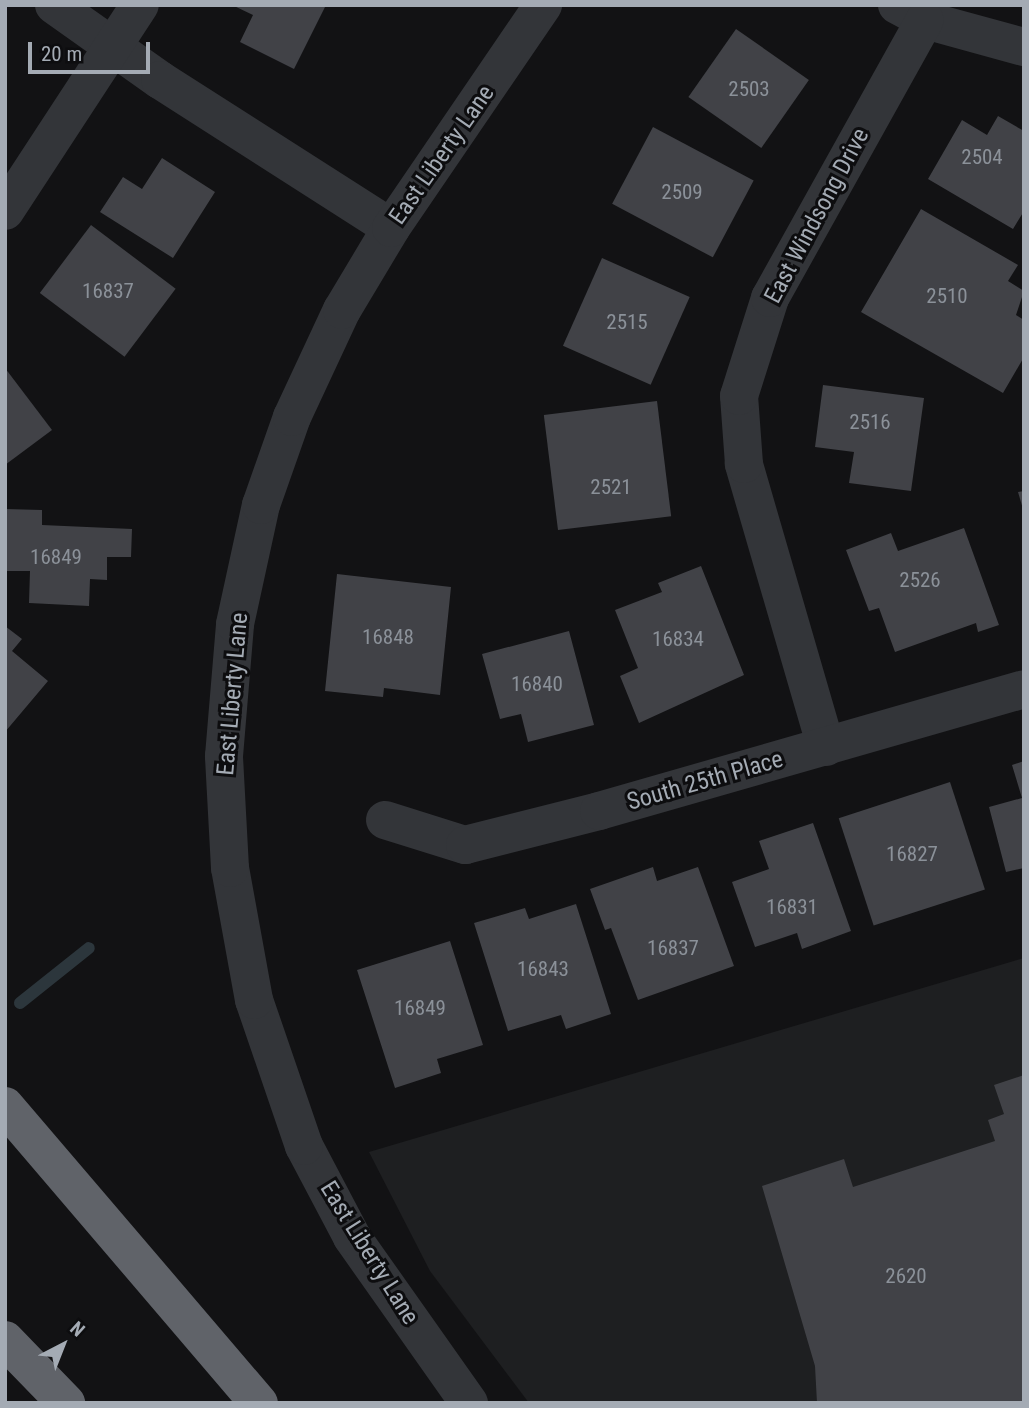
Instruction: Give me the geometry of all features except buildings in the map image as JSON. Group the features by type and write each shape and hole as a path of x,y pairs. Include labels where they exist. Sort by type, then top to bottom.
{"highway":[{"path":"5,1106 259,1403"},
{"path":"5,1340 66,1403"}],"street":[{"path":"54,5 391,228"},
{"path":"5,211 140,5"},
{"name":"East Liberty Lane","path":"469,1403 352,1237 304,1146 254,1000 230,868 225,743 235,624 261,505 292,417 342,310 391,228 543,5"},
{"path":"911,13 1024,47"},
{"name":"East Windsong Drive","path":"826,747 744,464 739,396 770,298 911,13"},
{"name":"South 25th Place","path":"386,820 465,845 826,747 1024,689"}],"shaded area":[{"path":"1024,958 1024,1403 529,1403 430,1271 369,1152"}],"waterway":[{"path":"20,1003 89,948"}]}
